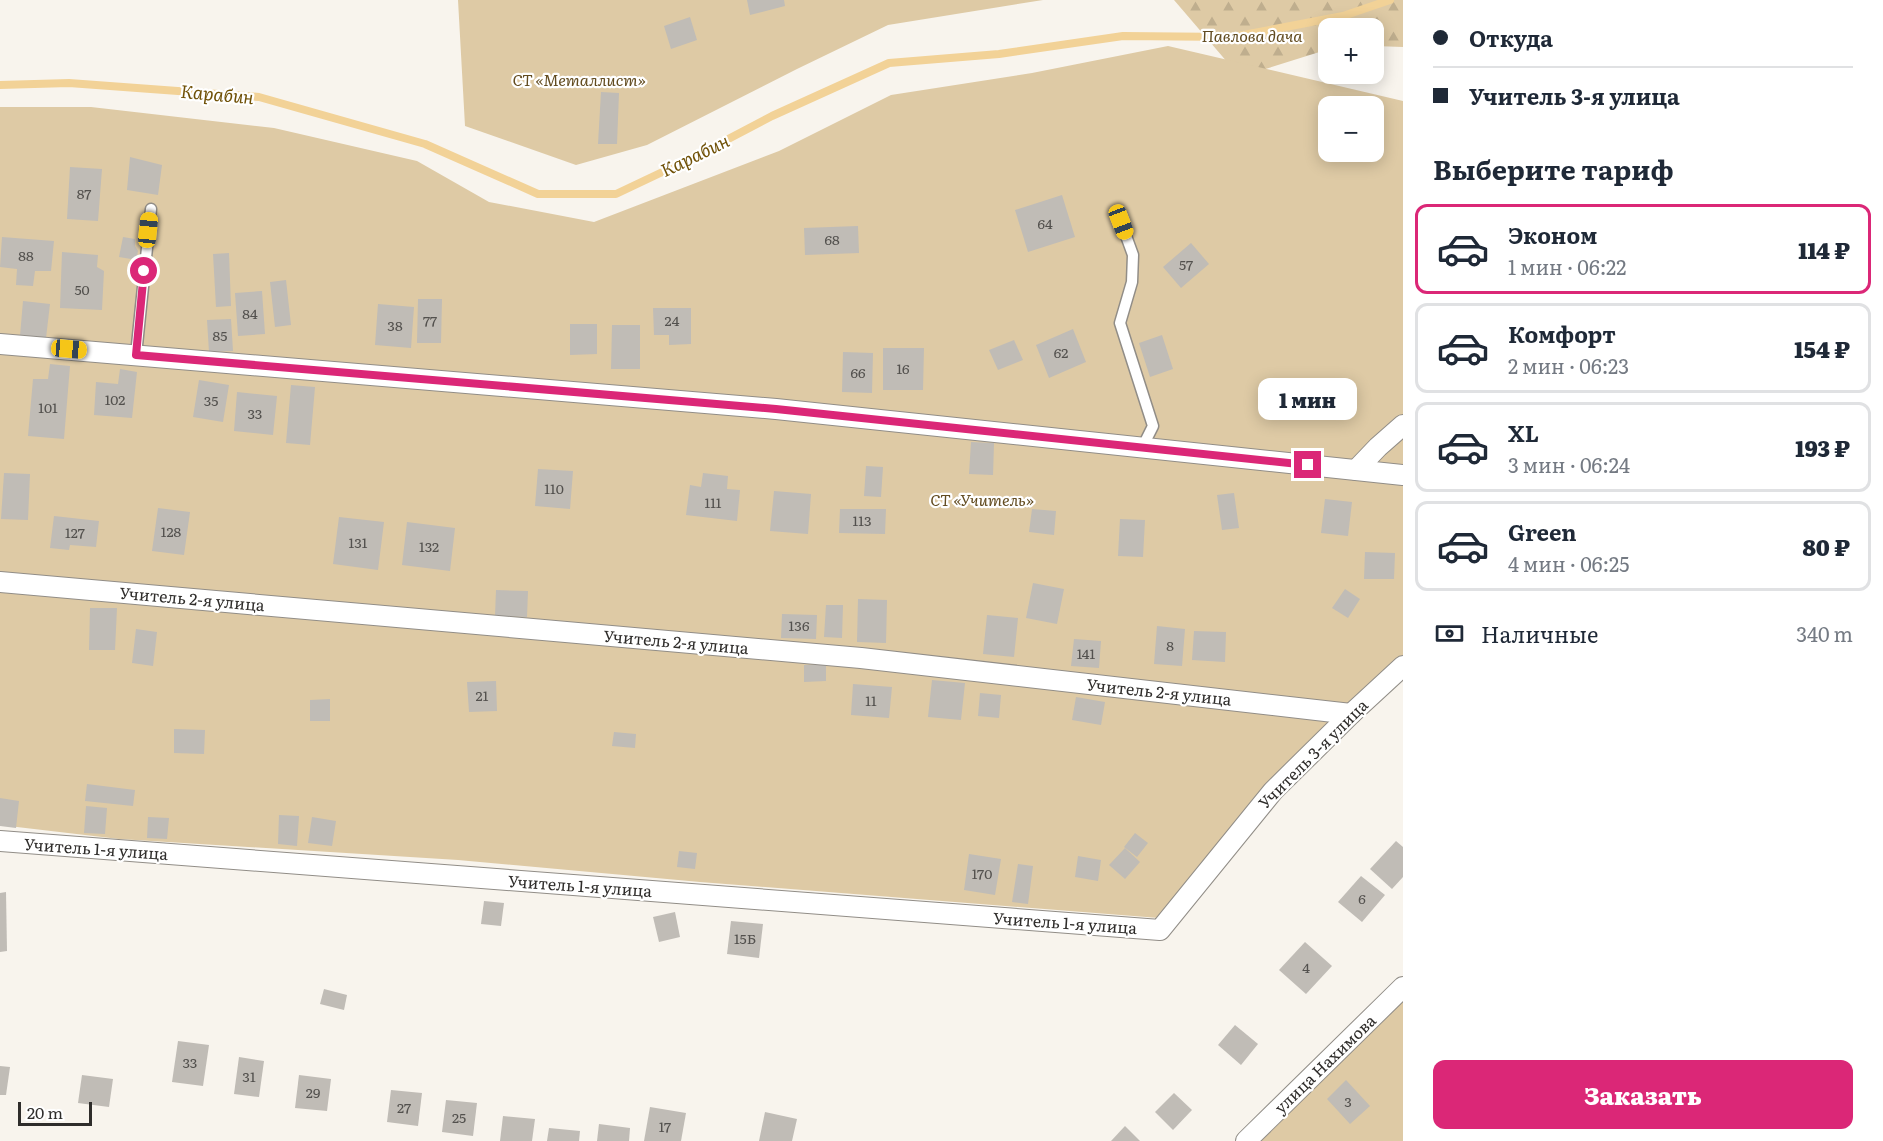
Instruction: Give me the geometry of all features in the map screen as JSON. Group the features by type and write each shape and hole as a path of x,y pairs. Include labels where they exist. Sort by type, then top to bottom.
{"street":[{"path":"0,344 776,409 1403,475"},
{"path":"1356,470 1403,425"},
{"name":"Учитель 2-я улица","path":"0,582 861,658 1351,714"},
{"name":"Учитель 3-я улица","path":"1160,930 1273,791 1403,666"},
{"name":"Учитель 1-я улица","path":"0,841 1160,930"},
{"name":"улица Нахимова","path":"1246,1141 1403,987"}],"lane":[{"path":"136,355 151,209"},
{"path":"1121,222 1133,255 1132,282 1120,323 1153,426 1142,448"}],"green space":[{"name":"СТ «Металлист»","path":"458,0 1043,0 888,25 647,145 576,165 465,126"},
{"name":"Павлова дача","path":"1174,0 1403,0 1403,47 1384,46 1384,18 1318,18 1318,52 1240,77"},
{"name":"СТ «Учитель»","path":"1168,46 1318,81 1318,84 1330,84 1382,96 1318,96 1318,162 1384,162 1384,97 1403,101 1403,655 1330,720 1254,798 1159,918 700,882 458,860 119,839 0,825 0,107 91,107 274,128 417,161 489,202 594,222 779,151 891,95 1032,73"},
{"path":"1403,999 1403,1141 1257,1141 1359,1045"}],"building":[{"path":"747,0 784,0 785,6 750,15"},
{"path":"690,17 697,40 671,49 664,26"},
{"path":"601,92 619,93 617,144 598,144"},
{"path":"130,157 162,165 158,195 127,190"},
{"path":"70,167 102,169 98,221 67,219"},
{"path":"1062,195 1075,237 1028,252 1015,210"},
{"path":"858,226 859,253 805,255 804,228"},
{"path":"2,237 54,241 51,271 35,271 33,286 16,285 17,269 0,267"},
{"path":"123,237 135,239 137,257 131,259 119,257"},
{"path":"1191,243 1209,264 1181,288 1163,267"},
{"path":"62,252 98,255 97,267 104,271 102,310 60,308"},
{"path":"229,253 231,306 216,307 213,254"},
{"path":"286,280 291,325 275,327 270,282"},
{"path":"262,291 265,334 238,336 235,293"},
{"path":"418,299 442,299 441,343 417,343"},
{"path":"23,301 50,304 46,338 20,336"},
{"path":"378,304 414,307 411,348 375,345"},
{"path":"653,308 691,308 691,344 669,345 669,335 654,335"},
{"path":"231,319 233,351 209,352 207,320"},
{"path":"570,324 597,324 597,354 570,355"},
{"path":"612,325 640,325 640,369 611,369"},
{"path":"1073,329 1086,362 1049,378 1036,345"},
{"path":"1162,335 1173,369 1150,377 1139,343"},
{"path":"1014,340 1023,360 998,370 989,350"},
{"path":"883,348 924,348 923,390 883,390"},
{"path":"843,352 873,353 872,393 842,392"},
{"path":"50,364 70,366 64,439 28,436 33,379 48,379"},
{"path":"120,369 137,372 132,418 94,415 96,382 118,384"},
{"path":"199,380 229,385 223,422 193,417"},
{"path":"291,385 315,387 310,445 286,443"},
{"path":"237,392 277,396 273,435 234,431"},
{"path":"971,442 994,443 993,475 969,474"},
{"path":"866,466 883,467 881,497 864,496"},
{"path":"538,469 573,471 570,509 535,506"},
{"path":"4,473 30,474 28,520 1,519"},
{"path":"703,473 728,476 727,489 740,490 737,521 686,515 690,485 701,487"},
{"path":"774,491 811,494 808,534 770,531"},
{"path":"1234,493 1239,528 1222,530 1217,495"},
{"path":"1325,499 1352,502 1348,536 1321,533"},
{"path":"158,508 190,512 184,555 152,551"},
{"path":"840,509 886,509 885,534 839,533"},
{"path":"1032,509 1056,511 1054,535 1029,532"},
{"path":"54,516 99,521 96,547 70,545 69,550 50,548"},
{"path":"339,517 384,522 378,570 333,564"},
{"path":"1120,519 1145,520 1143,557 1118,556"},
{"path":"407,522 455,528 450,571 402,565"},
{"path":"1365,552 1395,553 1394,579 1364,579"},
{"path":"1033,583 1064,589 1057,624 1026,618"},
{"path":"1345,589 1360,599 1348,618 1332,608"},
{"path":"496,590 528,591 527,617 495,616"},
{"path":"858,599 887,600 886,643 857,642"},
{"path":"826,605 843,605 842,638 824,637"},
{"path":"90,608 117,608 115,650 89,650"},
{"path":"782,614 817,615 816,639 781,638"},
{"path":"987,615 1018,618 1014,657 983,654"},
{"path":"1157,626 1185,629 1182,666 1154,664"},
{"path":"136,629 157,632 153,666 132,663"},
{"path":"1194,631 1226,632 1225,662 1192,660"},
{"path":"1074,639 1101,641 1099,668 1071,666"},
{"path":"826,664 826,681 804,682 804,665"},
{"path":"932,680 965,683 961,720 928,717"},
{"path":"496,681 497,711 469,712 467,682"},
{"path":"853,684 892,687 889,718 851,715"},
{"path":"980,693 1001,695 999,718 978,716"},
{"path":"1076,697 1105,702 1101,725 1072,720"},
{"path":"330,699 330,721 310,721 310,700"},
{"path":"174,729 205,730 204,754 174,753"},
{"path":"614,732 636,734 635,748 612,746"},
{"path":"87,784 135,790 133,806 85,801"},
{"path":"0,798 19,801 16,828 0,826"},
{"path":"86,806 107,808 105,834 84,833"},
{"path":"279,815 299,816 297,846 278,844"},
{"path":"148,817 169,818 167,839 147,838"},
{"path":"312,817 336,821 332,846 308,843"},
{"path":"1135,833 1148,843 1137,857 1124,847"},
{"path":"1396,841 1403,847 1403,877 1392,889 1370,869"},
{"path":"1125,848 1140,862 1125,879 1109,865"},
{"path":"679,851 697,853 695,869 677,867"},
{"path":"969,854 1001,859 995,895 964,890"},
{"path":"1078,856 1101,860 1098,881 1075,877"},
{"path":"1018,864 1033,866 1028,904 1012,902"},
{"path":"1361,876 1385,895 1362,922 1338,902"},
{"path":"6,892 7,951 0,952 0,893"},
{"path":"484,901 504,903 501,926 481,924"},
{"path":"675,912 680,937 659,942 653,917"},
{"path":"731,921 763,924 759,958 727,954"},
{"path":"1305,942 1332,966 1306,994 1279,970"},
{"path":"324,989 347,995 344,1010 320,1004"},
{"path":"1235,1025 1258,1044 1241,1065 1218,1045"},
{"path":"178,1041 209,1045 203,1086 172,1082"},
{"path":"239,1057 264,1061 259,1097 234,1094"},
{"path":"0,1066 10,1067 6,1095 0,1095"},
{"path":"82,1075 113,1079 109,1107 78,1103"},
{"path":"299,1075 331,1079 327,1111 295,1108"},
{"path":"1346,1080 1370,1106 1350,1124 1327,1099"},
{"path":"391,1090 422,1093 418,1126 387,1122"},
{"path":"1174,1093 1192,1110 1173,1130 1155,1112"},
{"path":"446,1100 477,1103 473,1136 442,1132"},
{"path":"650,1107 686,1113 681,1141 644,1141"},
{"path":"765,1112 797,1119 792,1141 759,1141"},
{"path":"503,1116 535,1119 532,1141 500,1141"},
{"path":"599,1124 630,1128 629,1141 597,1141"},
{"path":"1125,1126 1140,1141 1111,1141"},
{"path":"549,1128 580,1131 579,1141 547,1141"}],"waterway":[{"name":"Карабин","path":"0,85 69,83 259,97 425,144 538,194 616,194 772,116 889,63 999,54 1123,36 1233,37 1343,16 1390,0"}],"route":[{"path":"144,271 136,355 776,409 1308,465"}]}
